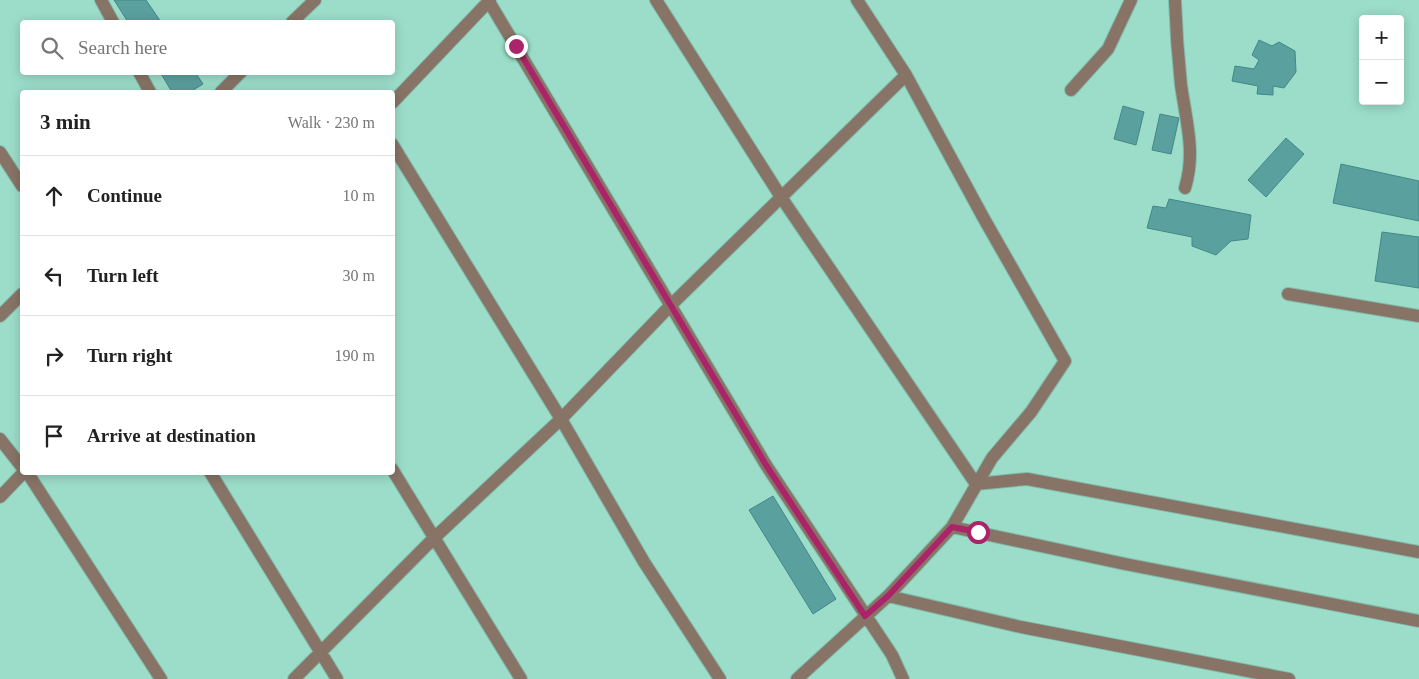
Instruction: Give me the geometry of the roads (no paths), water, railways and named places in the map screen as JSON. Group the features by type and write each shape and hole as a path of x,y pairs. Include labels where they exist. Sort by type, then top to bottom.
{"street":[{"path":"101,0 112,20"},
{"path":"294,20 315,0"},
{"path":"395,100 488,0 766,465 892,656 903,679"},
{"path":"656,0 781,197 976,484"},
{"path":"797,679 888,596 952,527 992,458 1031,412 1065,361 983,217 906,75 857,0"},
{"path":"1071,90 1108,49 1132,0"},
{"path":"1175,0 1177,48 1191,168 1185,188"},
{"path":"141,75 149,90"},
{"path":"223,90 239,75"},
{"path":"294,679 433,539 561,419 670,306 906,75"},
{"path":"395,149 561,419 644,562 720,679"},
{"path":"0,152 20,183"},
{"path":"1288,294 1419,316"},
{"path":"0,316 20,296"},
{"path":"0,439 20,464"},
{"path":"395,474 433,539 521,679"},
{"path":"0,498 22,475"},
{"path":"27,475 161,679"},
{"path":"212,475 337,679"},
{"path":"976,484 1026,479 1419,552"},
{"path":"952,527 1125,564 1419,621"},
{"path":"888,596 1021,627 1289,679"}]}
